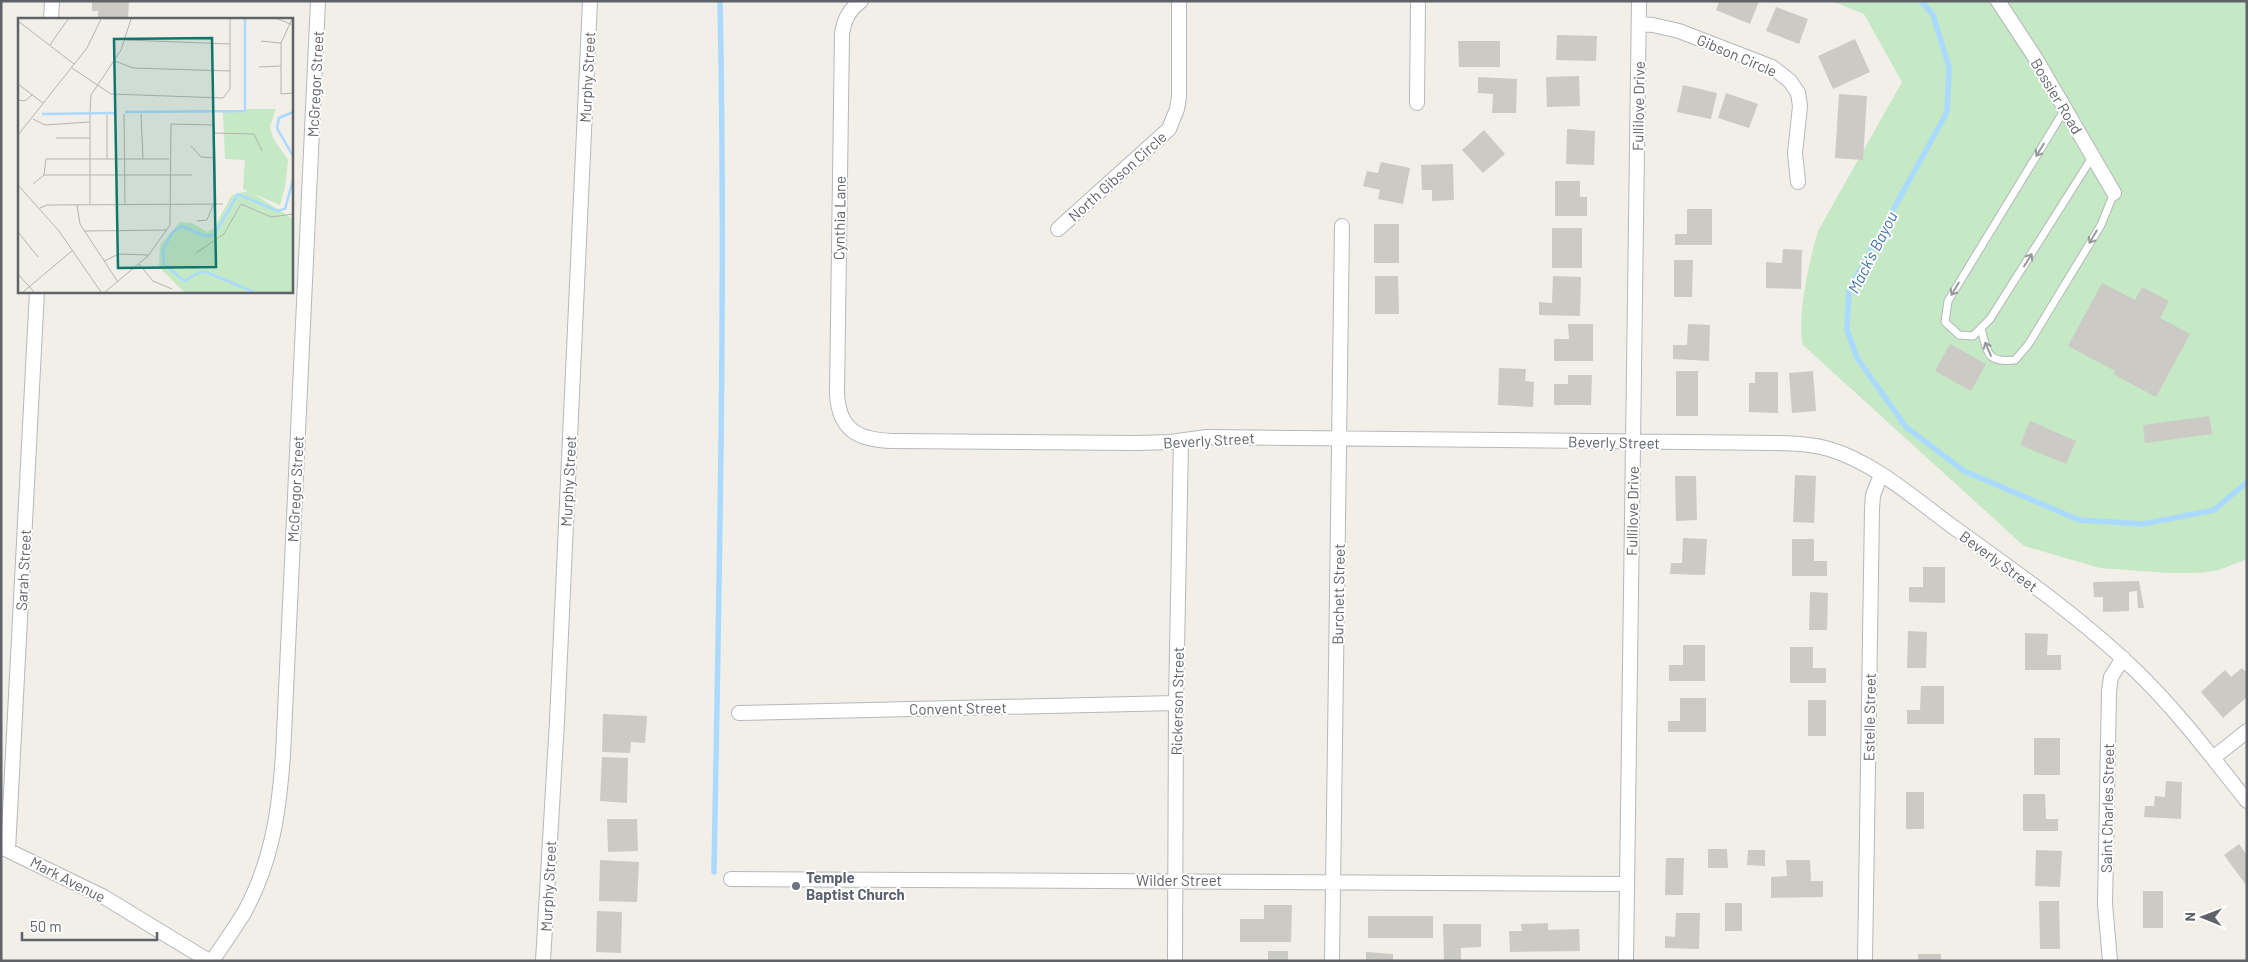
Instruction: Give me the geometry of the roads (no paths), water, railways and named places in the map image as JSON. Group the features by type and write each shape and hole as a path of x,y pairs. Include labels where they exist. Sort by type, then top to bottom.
{"street":[{"path":"51,18 52,1"},
{"name":"McGregor Street","path":"211,961 243,914 257,887 268,858 277,821 283,755 318,1"},
{"name":"Murphy Street","path":"543,961 557,721 590,1"},
{"name":"North Gibson Circle","path":"1058,229 1169,129 1177,109 1179,97 1179,1"},
{"path":"1417,103 1418,1"},
{"name":"Fullilove Drive","path":"1626,961 1639,1"},
{"name":"Bossier Road","path":"1998,1 2114,193"},
{"name":"Cynthia Lane","path":"850,429 842,421 837,394 842,34 847,15 858,4"},
{"name":"Gibson Circle","path":"1639,24 1665,27 1688,35 1772,67 1790,81 1798,93 1800,106 1795,153 1798,182"},
{"name":"Burchett Street","path":"1332,961 1342,226"},
{"name":"Sarah Street","path":"5,848 37,292"},
{"name":"Beverly Street","path":"850,429 866,438 893,441 1128,443 1207,437 1776,443 1811,445 1843,455 1880,475 2026,579 2122,658 2166,704 2247,801"},
{"name":"Rickerson Street","path":"1175,961 1176,703 1181,440"},
{"name":"Estelle Street","path":"1865,961 1872,509 1873,496 1880,475"},
{"name":"Saint Charles Street","path":"2110,961 2105,904 2108,691 2112,677 2122,658"},
{"name":"Convent Street","path":"740,713 1176,703"},
{"path":"2213,758 2247,731"},
{"name":"Mark Avenue","path":"5,848 104,897 211,961"},
{"name":"Wilder Street","path":"732,879 1627,884"}],"lane":[{"path":"2065,109 1948,301 1945,322 1959,335 1973,336 1990,319 2093,156"},
{"path":"1981,329 1989,355 1999,362 2015,360 2028,345 2101,225 2114,193"}],"waterway":[{"path":"714,872 722,328 720,1"},
{"name":"Mack's Bayou","path":"1921,1 1933,15 1949,67 1947,112 1849,290 1847,330 1857,358 1906,427 1964,471 2079,520 2143,524 2214,510 2247,482"}],"place":[{"name":"Temple Baptist Church","path":"796,886"}]}
